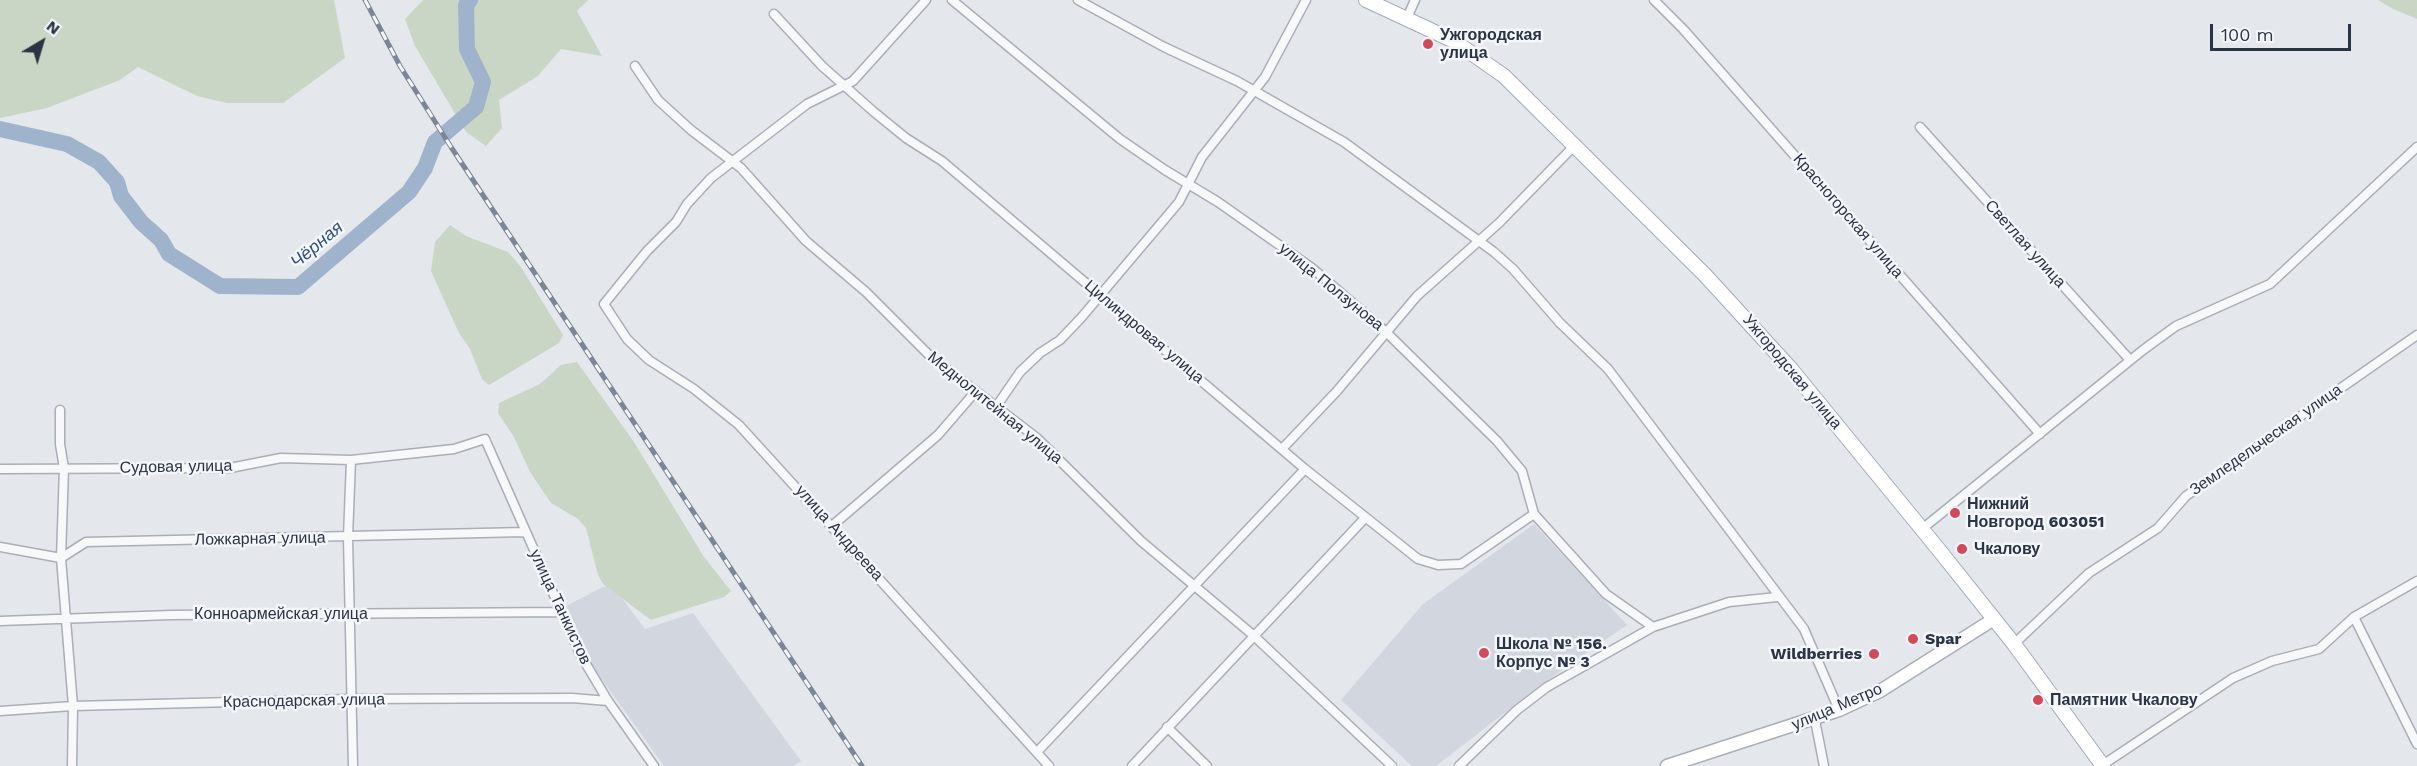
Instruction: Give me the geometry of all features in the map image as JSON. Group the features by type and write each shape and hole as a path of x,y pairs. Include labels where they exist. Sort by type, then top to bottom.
{"main road":[{"name":"Ужгородская улица","path":"1366,0 1407,18 1479,56 1532,102 1756,329 2014,644 2102,766"}],"street":[{"path":"733,162 807,104 844,86 864,70 926,0"},
{"name":"улица Ползунова","path":"952,0 1110,131 1312,268 1386,332 1497,441 1522,471 1534,514 1606,594 1653,627"},
{"path":"1078,0 1255,92 1344,142 1513,269 1560,323 1608,369 1777,597 1804,629 1839,710"},
{"path":"996,407 1020,372 1040,353 1059,340 1101,296 1164,222 1202,157 1255,92 1306,0"},
{"path":"1407,18 1415,0"},
{"name":"Красногорская улица","path":"1654,0 1683,29 2040,434"},
{"name":"Цилиндровая улица","path":"774,14 844,86 906,138 942,161 1305,469 1418,559 1438,566 1461,564 1534,514"},
{"name":"Меднолитейная улица","path":"635,66 658,100 691,130 733,162 806,241 866,292 930,356 1037,438 1141,541 1253,635 1392,766"},
{"name":"Светлая улица","path":"1920,127 2130,360"},
{"path":"1282,449 1337,391 1417,296 1477,242 1575,145"},
{"path":"1922,529 2130,360 2176,326 2270,284 2417,147"},
{"name":"улица Андреева","path":"733,162 711,178 687,204 676,222 647,251 604,304 615,316 627,339 650,360 694,389 739,425 833,525 1049,766"},
{"name":"Земледельческая улица","path":"2014,644 2089,573 2158,528 2186,496 2417,335"},
{"path":"833,525 938,435 976,391"},
{"path":"60,410 60,444 64,468 61,558 73,705 72,766"},
{"name":"Судовая улица","path":"0,469 230,468 281,458 351,460 454,449 485,439"},
{"name":"улица Танкистов","path":"485,439 580,654 608,701 654,766"},
{"path":"351,460 348,537 353,766"},
{"path":"1037,752 1305,469"},
{"path":"1132,766 1365,518"},
{"name":"Ложкарная улица","path":"61,558 86,542 525,532"},
{"path":"0,548 61,558"},
{"path":"2102,766 2233,678 2272,661 2319,649 2354,617 2417,581"},
{"path":"1459,766 1517,710 1547,687 1653,627 1729,602 1777,597"},
{"name":"Конноармейская улица","path":"0,621 171,615 563,612"},
{"path":"2354,617 2417,744"},
{"name":"улица Метро","path":"1667,766 1815,720 1839,710 1880,691 1994,619"},
{"name":"Краснодарская улица","path":"0,711 73,705 352,699 572,698 608,701"},
{"path":"1815,720 1824,766"},
{"path":"1167,727 1207,766"}],"shaded area":[{"name":"Школа № 156. Корпус № 3","path":"1534,524 1627,625 1546,681 1436,766 1412,766 1341,700 1423,604"},
{"path":"613,586 645,629 693,613 801,761 793,766 664,766 583,653 566,606 603,587"}],"green space":[{"path":"0,0 334,0 345,58 283,103 227,103 197,96 138,67 120,80 47,108 0,118"},
{"path":"423,0 588,0 577,11 602,56 561,49 538,76 499,100 502,128 486,146 466,132 415,46 405,19"},
{"path":"2378,0 2417,0 2417,19 2393,9"},
{"path":"450,225 466,236 508,252 521,267 563,335 559,343 489,385 482,379 470,349 459,333 431,271 435,242"},
{"path":"577,362 634,442 704,557 731,591 724,597 651,620 603,584 598,575 586,528 578,519 551,503 530,472 514,437 498,413 499,403 540,384 561,365"}],"waterway":[{"name":"Чёрная","path":"0,129 67,144 99,162 117,182 121,196 141,222 161,240 169,254 220,286 298,287 409,192 425,168 435,142 476,107 483,82 467,49 466,5 470,0"}],"railway":[{"path":"365,0 400,66 451,147 862,766"}],"place":[{"name":"Ужгородская улица","path":"1428,44"},
{"name":"Нижний Новгород 603051","path":"1955,513"},
{"name":"Чкалову","path":"1962,549"},
{"name":"Spar","path":"1913,639"},
{"name":"Школа № 156. Корпус № 3","path":"1484,653"},
{"name":"Wildberries","path":"1874,654"},
{"name":"Памятник Чкалову","path":"2038,700"}]}
